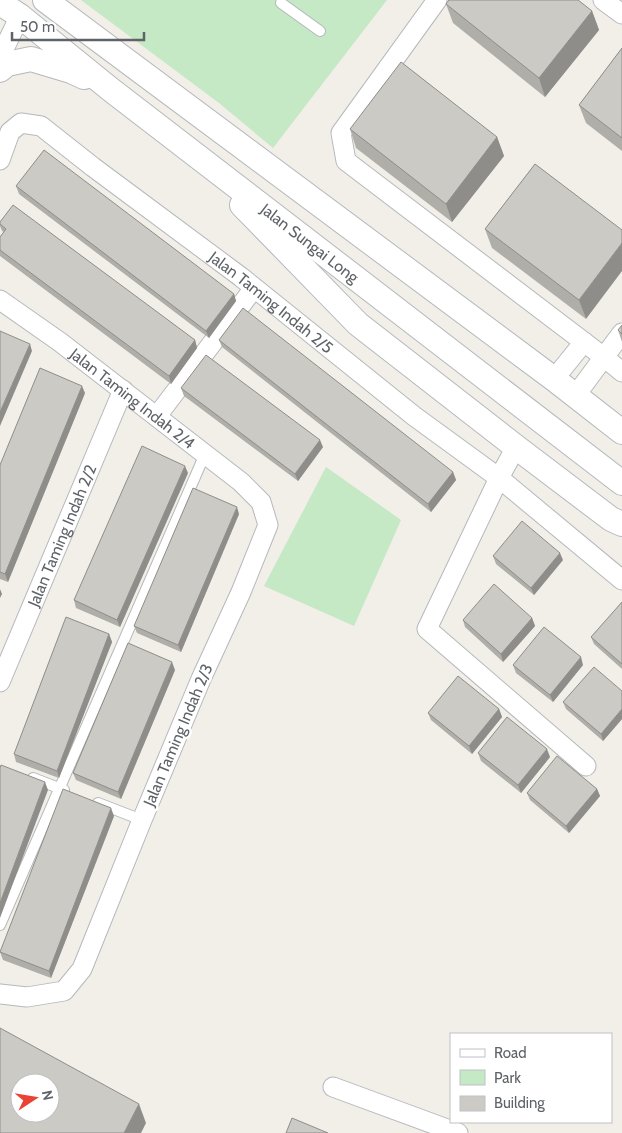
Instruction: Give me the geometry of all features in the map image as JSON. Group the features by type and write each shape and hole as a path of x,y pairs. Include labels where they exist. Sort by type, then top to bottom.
{"street":[{"path":"437,0 341,133 346,161 622,372"},
{"path":"603,0 622,14"},
{"path":"0,56 11,5 49,3"},
{"name":"Jalan Sungai Long","path":"49,3 554,379 622,432"},
{"name":"Jalan Sungai Long","path":"11,5 110,89 622,483"},
{"path":"0,70 7,64 31,59 71,71 110,89"},
{"name":"Jalan Taming Indah 2/5","path":"0,160 10,132 21,123 41,126 254,288 414,416 499,478 622,580"},
{"path":"182,143 358,324 611,519 622,524"},
{"path":"157,416 254,288"},
{"name":"Jalan Taming Indah 2/4","path":"0,300 60,342 157,416 241,482 261,502"},
{"path":"574,396 622,334"},
{"path":"554,379 584,342"},
{"name":"Jalan Taming Indah 2/2","path":"0,682 123,390"},
{"path":"516,447 499,478 427,629 586,766"},
{"name":"Jalan Taming Indah 2/3","path":"0,994 27,997 64,991 82,969 201,679 241,592 268,525 261,502"},
{"path":"333,1087 458,1133"}],"lane":[{"path":"281,3 320,31"},
{"path":"0,925 205,454"},
{"path":"26,776 142,820"}],"green space":[{"path":"81,0 387,0 273,148 219,103"},
{"path":"326,467 401,520 354,626 264,586"}],"building":[{"path":"449,0 578,0 592,11 539,78 446,4"},
{"path":"622,48 622,138 579,105"},
{"path":"401,62 497,137 446,204 350,129"},
{"path":"44,150 234,294 206,331 16,186"},
{"path":"535,164 622,230 622,243 579,300 485,229"},
{"path":"13,205 195,340 169,376 0,250 0,237 6,229 0,222"},
{"path":"243,308 453,472 428,504 219,340"},
{"path":"622,325 622,334 618,330"},
{"path":"0,331 30,344 0,412"},
{"path":"206,355 320,440 295,474 181,388"},
{"path":"40,368 82,386 5,574 0,572 0,465"},
{"path":"142,446 185,466 117,620 74,600"},
{"path":"193,488 237,507 178,645 134,626"},
{"path":"522,521 560,553 531,588 493,556"},
{"path":"494,584 532,618 501,654 463,620"},
{"path":"622,602 622,664 591,637"},
{"path":"66,617 109,634 57,771 14,754"},
{"path":"544,627 581,657 550,695 513,665"},
{"path":"128,643 172,662 118,792 73,773"},
{"path":"594,667 622,691 622,709 601,734 563,702"},
{"path":"458,676 499,709 469,746 428,713"},
{"path":"507,717 547,749 518,785 478,753"},
{"path":"557,756 597,789 566,826 527,793"},
{"path":"1,765 45,782 0,903 0,768"},
{"path":"63,789 111,808 49,971 0,952"},
{"path":"0,1028 139,1104 124,1133 0,1133"},
{"path":"292,1118 328,1133 286,1133"}]}
